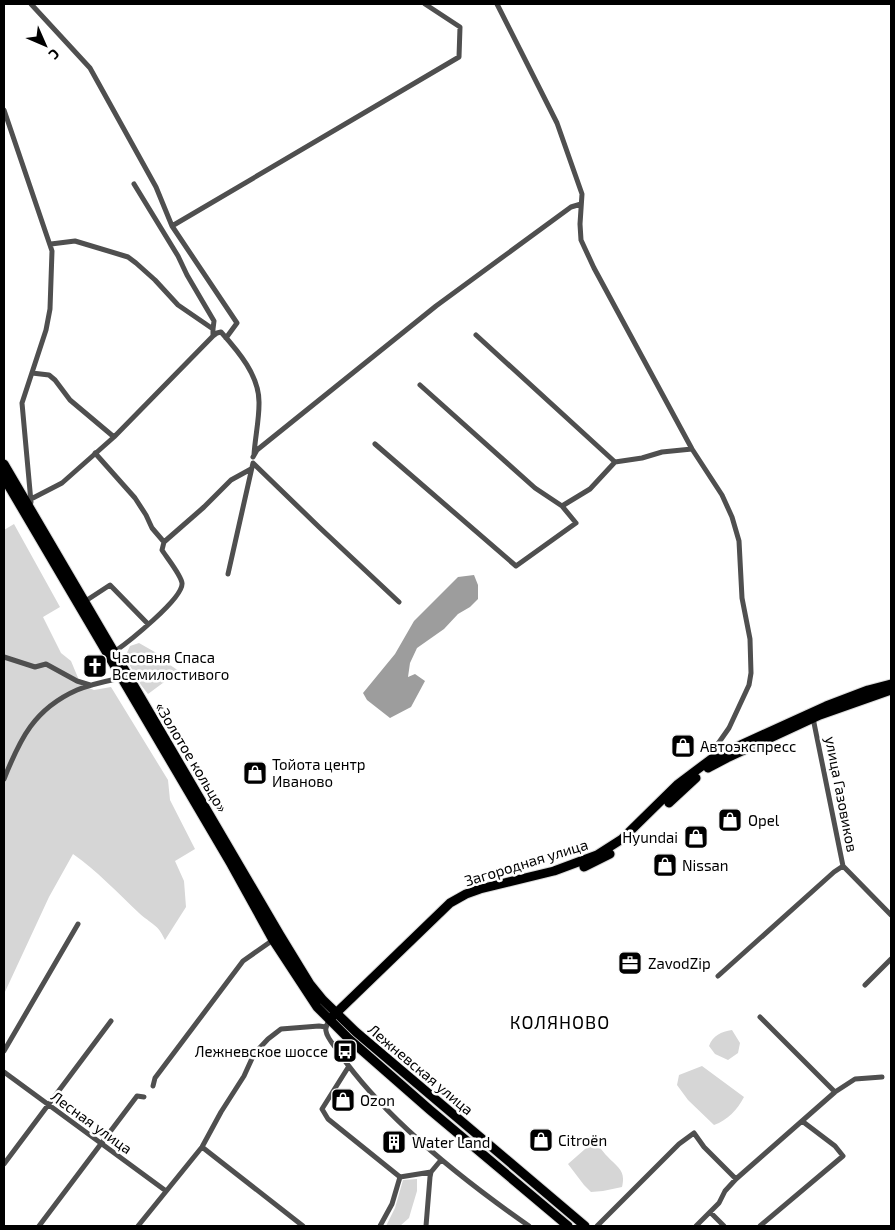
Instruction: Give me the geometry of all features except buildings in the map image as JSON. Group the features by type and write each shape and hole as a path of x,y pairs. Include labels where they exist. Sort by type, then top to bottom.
{"main road":[{"name":"«Золотое кольцо»","path":"4,464 31,518 121,678 277,941"},
{"name":"«Золотое кольцо»","path":"4,478 114,652 277,941"},
{"path":"715,760 826,706 868,690 891,684"},
{"path":"715,760 854,702 891,690"},
{"name":"Загородная улица","path":"329,1024 460,902 479,894 551,877 597,862 619,849 715,760"},
{"name":"Лежневская улица","path":"277,941 323,1000 338,1015 585,1226"},
{"name":"Лежневская улица","path":"277,941 329,1024 568,1226"}],"street":[{"path":"32,4 90,68 156,187 172,226 237,323 226,338"},
{"path":"172,226 459,57 460,27 425,4"},
{"path":"497,4 556,123 582,194 581,240 594,268 692,449 722,495 732,517 739,541 742,598 750,639 749,684 729,728 716,748 715,760"},
{"path":"4,110 52,251 50,309 46,330 22,403 31,518"},
{"path":"134,184 214,321 213,336"},
{"path":"253,460 257,450 436,306 571,207 581,204"},
{"path":"51,244 75,241 128,257 155,280 178,305 213,329"},
{"path":"31,500 62,483 114,437 213,336 221,332 248,366 259,402 253,460 228,574"},
{"path":"476,335 615,462"},
{"path":"32,373 49,375 70,400 114,437"},
{"path":"375,444 516,566 576,523 562,506 535,488 420,385"},
{"path":"562,506 590,489 615,462 642,458 662,452 692,449"},
{"path":"95,452 135,498 152,528 164,542"},
{"path":"253,460 318,527 399,602"},
{"path":"114,652 148,624 181,590 182,582 162,550 164,542 231,480 251,469"},
{"path":"84,602 110,585 148,624"},
{"path":"4,657 35,667 46,664 77,681 91,685"},
{"path":"4,779 18,745 29,727 44,711 77,690 121,678"},
{"name":"улица Газовиков","path":"814,718 843,866 891,915"},
{"path":"718,976 843,866"},
{"path":"4,1051 78,924"},
{"path":"153,1086 155,1078 243,961 277,941"},
{"path":"865,985 891,959"},
{"path":"760,1017 835,1092"},
{"path":"4,1164 111,1022"},
{"path":"138,1226 202,1146 244,1076 254,1054 268,1039 281,1029 329,1024 326,1033 349,1066 390,1113 441,1160 529,1226"},
{"path":"349,1066 322,1109 328,1120 400,1177 431,1172"},
{"name":"Лесная улица","path":"4,1072 166,1191"},
{"path":"696,1226 719,1203 725,1191 736,1179 835,1092 855,1079 882,1078"},
{"path":"40,1226 137,1096 144,1097"},
{"path":"760,1226 842,1156 835,1146 802,1121"},
{"path":"597,1226 679,1144 694,1134 704,1147 736,1179"},
{"path":"202,1146 303,1226"},
{"path":"426,1226 431,1172 441,1160"},
{"path":"380,1226 392,1204 400,1177"},
{"path":"710,1212 724,1226"}],"shaded area":[{"path":"14,524 60,607 43,617 61,653 71,661 81,685 94,690 111,687 168,780 170,800 195,849 175,861 184,881 186,907 165,940 157,927 73,854 49,897 4,994 4,530"},
{"path":"474,575 478,585 478,599 470,607 458,614 444,629 417,648 410,663 408,677 415,674 425,681 411,707 390,718 367,700 363,693 395,654 414,621 458,577"},
{"path":"139,643 160,655 179,671 148,694 125,657 130,646"},
{"path":"732,1030 740,1043 738,1053 728,1060 715,1054 709,1046 718,1035"},
{"path":"702,1066 744,1097 732,1114 714,1125 688,1100 677,1085 679,1075"},
{"path":"593,1142 622,1173 622,1187 591,1192 568,1164"},
{"path":"417,1179 417,1191 409,1218 400,1226 386,1226 395,1208 403,1180"}],"place":[{"name":"Часовня Спаса Всемилостивого","path":"95,666"},
{"name":"Автоэкспресс","path":"683,746"},
{"name":"Тойота центр Иваново","path":"255,773"},
{"name":"Opel","path":"730,820"},
{"name":"Hyundai","path":"696,837"},
{"name":"Nissan","path":"665,865"},
{"name":"ZavodZip","path":"630,963"},
{"name":"Лежневское шоссе","path":"345,1051"},
{"name":"Ozon","path":"343,1100"},
{"name":"Citroën","path":"541,1140"},
{"name":"Water Land","path":"394,1142"}],"district":[{"name":"КОЛЯНОВО","path":"560,1022"}]}
